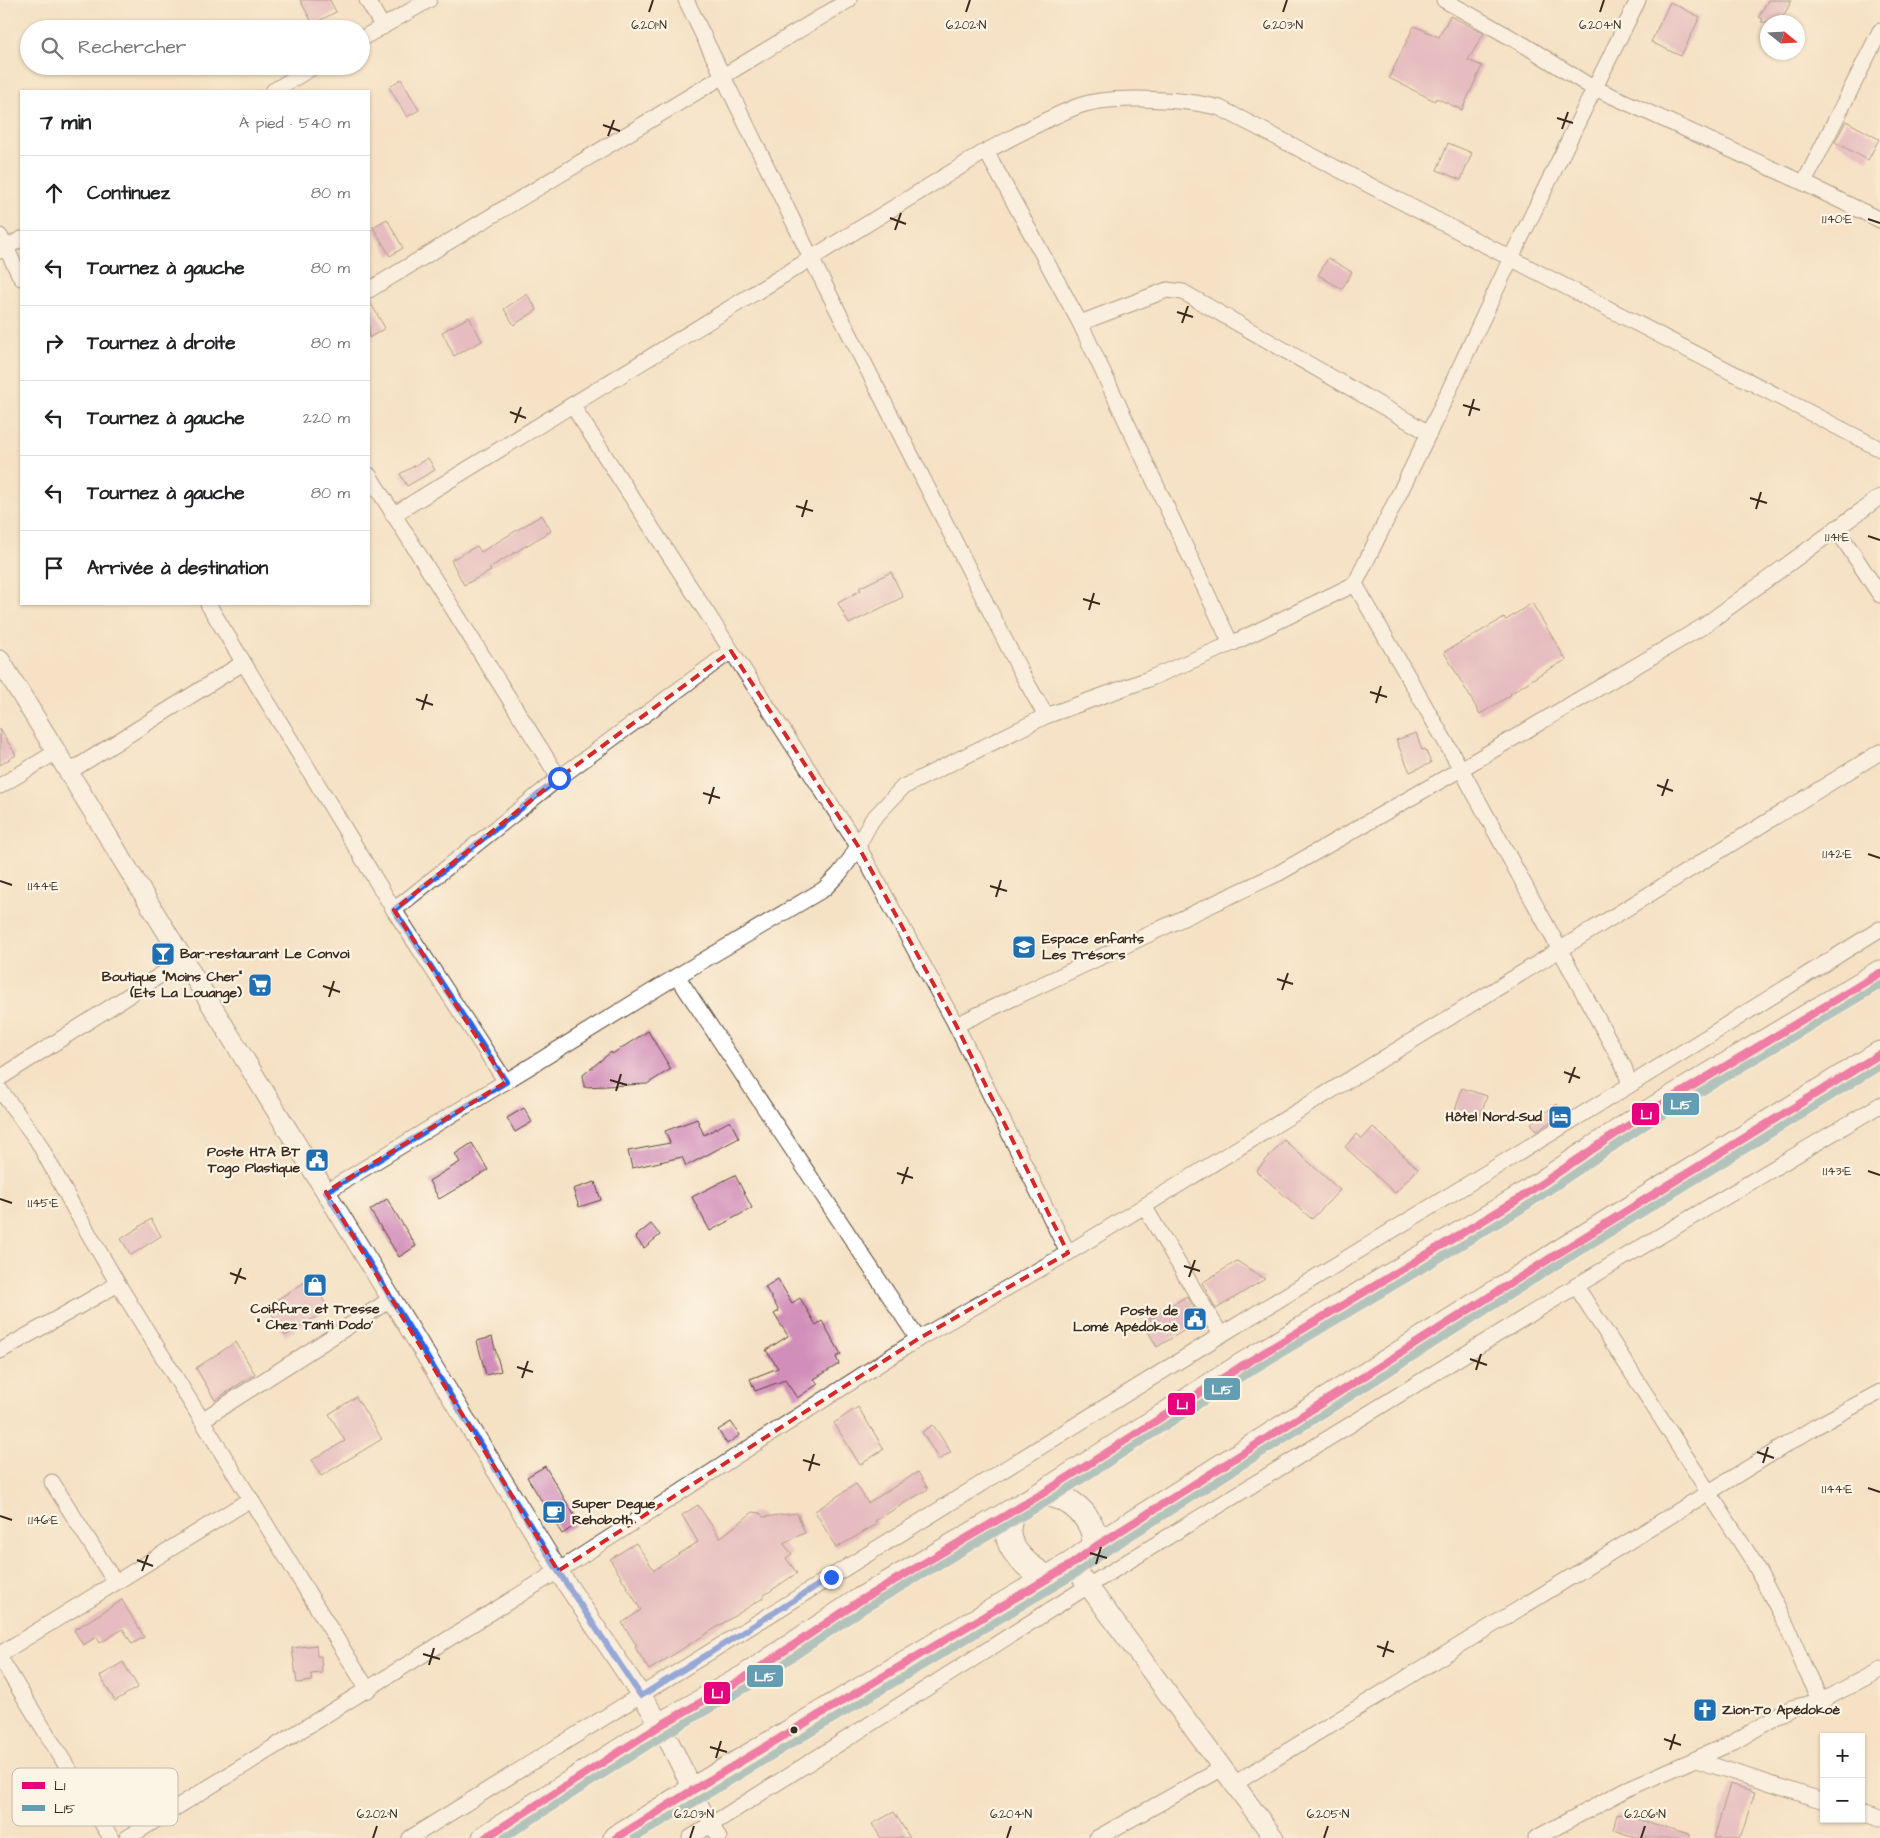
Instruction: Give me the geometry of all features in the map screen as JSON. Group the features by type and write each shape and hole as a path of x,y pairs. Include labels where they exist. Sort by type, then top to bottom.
{"highway":[{"path":"485,1838 661,1725 744,1678 861,1600 1042,1494 1240,1367 1517,1200 1641,1117 1880,974"},
{"path":"616,1838 1072,1564 1095,1547 1557,1254 1880,1054"},
{"path":"1042,1494 1063,1497 1077,1508 1096,1536 1095,1547"},
{"path":"1012,1512 1008,1533 1014,1547 1033,1570 1047,1578"}],"street":[{"path":"367,0 383,26"},
{"path":"370,34 429,0"},
{"path":"686,0 811,258 1022,674 1046,716"},
{"path":"370,289 849,0"},
{"path":"1444,0 1526,46 1578,80 1880,220"},
{"path":"326,1192 677,976 824,889 839,874 858,846 872,820 903,787 1046,716 1146,680 1231,644 1355,584 1429,433 1511,258 1596,89 1638,0"},
{"path":"1804,184 1880,30"},
{"path":"275,90 300,75"},
{"path":"393,515 986,151 1076,106 1106,100 1187,101 1220,108 1880,449"},
{"path":"986,151 1080,323 1231,644"},
{"path":"20,239 2,245 20,276"},
{"path":"1080,323 1166,290 1183,292 1429,433"},
{"path":"572,405 858,846 956,1025 1068,1252"},
{"path":"370,477 559,778"},
{"path":"956,1025 1279,873 1461,769 1702,627 1836,528 1880,498"},
{"path":"1836,528 1880,594"},
{"path":"1355,584 1461,769 1624,1067 1630,1085"},
{"path":"209,605 394,910 506,1082"},
{"path":"394,910 559,778 731,651"},
{"path":"0,660 558,1571 661,1725 715,1832"},
{"path":"69,772 243,663"},
{"path":"0,786 56,752"},
{"path":"178,1807 558,1571 918,1339 1144,1206 1880,752"},
{"path":"410,1838 1221,1335 1630,1085 1880,928"},
{"path":"0,1078 184,960"},
{"path":"677,976 918,1339"},
{"path":"0,1090 37,1140 118,1284 368,1690"},
{"path":"690,1838 715,1832 1088,1586 1576,1286 1880,1106"},
{"path":"1144,1206 1221,1335"},
{"path":"0,1351 118,1284"},
{"path":"1576,1286 1753,1561 1786,1624 1804,1669 1821,1701"},
{"path":"202,1420 391,1299"},
{"path":"1234,1784 1815,1427 1880,1392"},
{"path":"52,1482 116,1582"},
{"path":"68,1768 0,1656 251,1499"},
{"path":"1072,1564 1274,1838"},
{"path":"1536,1838 1627,1789 1734,1742 1790,1708 1821,1701 1880,1670"},
{"path":"1696,1760 1820,1800"},
{"path":"1097,1838 1223,1768"},
{"path":"1865,1814 1880,1819"},
{"path":"104,1826 111,1838"},
{"path":"127,1838 147,1826"}],"highlighted area":[{"path":"731,651 858,846 956,1025 1068,1253 918,1339 558,1571 326,1192 506,1082 394,910 559,778"}],"building":[{"path":"300,0 330,0 336,12 321,20 311,20"},
{"path":"1768,0 1792,0 1784,15 1760,15"},
{"path":"1670,2 1700,17 1681,56 1651,42"},
{"path":"1450,16 1484,33 1468,60 1482,66 1462,110 1436,98 1435,101 1389,78 1414,26 1439,37"},
{"path":"401,79 419,110 407,117 389,87"},
{"path":"1846,121 1879,139 1868,160 1835,142"},
{"path":"1448,143 1472,153 1461,180 1437,170"},
{"path":"387,219 403,248 390,256 373,227"},
{"path":"1328,258 1352,272 1342,289 1318,275"},
{"path":"527,294 537,310 514,325 504,309"},
{"path":"370,302 385,328 370,337"},
{"path":"469,317 482,341 454,356 442,332"},
{"path":"428,458 435,470 407,486 400,474"},
{"path":"542,515 551,531 489,568 491,571 464,585 451,560 477,546 481,552"},
{"path":"891,572 903,597 849,624 838,603 861,590 859,588"},
{"path":"1532,603 1566,660 1539,675 1480,714 1444,652 1504,618 1506,620"},
{"path":"0,729 16,755 0,765"},
{"path":"1416,733 1422,750 1425,749 1431,763 1410,772 1396,740"},
{"path":"648,1031 671,1069 647,1084 584,1087 583,1075 611,1052 612,1054"},
{"path":"1462,1088 1487,1096 1479,1119 1455,1111"},
{"path":"1557,1104 1564,1114 1536,1131 1531,1123"},
{"path":"524,1108 532,1122 515,1132 507,1118"},
{"path":"697,1119 704,1135 730,1121 739,1138 686,1166 682,1157 632,1168 628,1151 670,1143 665,1131"},
{"path":"1373,1127 1418,1169 1395,1193 1345,1147 1356,1134 1362,1139"},
{"path":"1284,1140 1340,1190 1312,1219 1256,1171"},
{"path":"472,1143 488,1170 439,1199 429,1181 460,1162 455,1154"},
{"path":"735,1175 752,1208 710,1231 692,1197"},
{"path":"595,1182 601,1200 579,1207 573,1189"},
{"path":"387,1199 416,1246 399,1257 370,1210"},
{"path":"151,1219 161,1236 131,1255 121,1239"},
{"path":"651,1224 660,1235 644,1248 635,1237"},
{"path":"1237,1261 1265,1279 1216,1309 1202,1283"},
{"path":"310,1279 329,1309 285,1336 267,1306"},
{"path":"778,1279 792,1303 800,1298 816,1325 822,1321 841,1354 836,1357 839,1364 814,1379 818,1384 797,1398 785,1380 755,1391 750,1379 778,1368 766,1350 788,1336 774,1314 779,1311 765,1287"},
{"path":"1187,1296 1201,1320 1157,1347 1143,1323"},
{"path":"492,1337 501,1371 486,1375 477,1341"},
{"path":"236,1342 255,1374 215,1400 196,1368"},
{"path":"356,1397 382,1439 321,1476 312,1460 345,1441 329,1414"},
{"path":"858,1407 884,1449 860,1465 834,1423"},
{"path":"731,1422 740,1435 727,1444 718,1430"},
{"path":"933,1425 951,1452 939,1460 922,1432"},
{"path":"545,1466 579,1523 562,1534 527,1477"},
{"path":"918,1472 928,1489 875,1521 877,1524 836,1548 815,1511 856,1484 868,1503"},
{"path":"698,1505 720,1538 753,1512 760,1513 763,1517 797,1513 805,1533 783,1543 792,1554 786,1558 797,1573 763,1596 763,1598 649,1670 635,1647 637,1646 622,1623 641,1610 610,1559 636,1543 654,1570 698,1542 682,1515"},
{"path":"122,1600 144,1637 132,1644 123,1629 100,1643 97,1637 83,1645 74,1630"},
{"path":"316,1645 317,1656 321,1656 322,1673 311,1674 312,1681 297,1683 292,1648"},
{"path":"123,1662 138,1687 115,1701 100,1676"},
{"path":"1730,1784 1755,1792 1740,1838 1714,1838"},
{"path":"894,1812 910,1838 881,1838 872,1824"},
{"path":"1617,1813 1689,1834 1689,1838 1638,1838 1613,1830"}],"transit line":[{"name":"L1","path":"485,1838 661,1725 744,1678 861,1600 1042,1494 1240,1367 1517,1200 1641,1117 1880,973"},
{"name":"L15","path":"504,1838 666,1734 750,1686 866,1608 1047,1502 1245,1375 1522,1209 1646,1125 1880,985"},
{"name":"L1","path":"616,1838 1072,1564 1095,1547 1557,1254 1880,1054"},
{"name":"L15","path":"635,1838 1077,1573 1101,1555 1562,1262 1880,1066"}],"place":[{"name":"Espace enfants Les Trésors","path":"1024,947"},
{"name":"Bar-restaurant Le Convoi","path":"163,954"},
{"name":"Boutique \"Moins Cher\" (Ets La Louange)","path":"260,985"},
{"name":"Hôtel Nord-Sud","path":"1560,1117"},
{"name":"Poste HTA BT Togo Plastique","path":"317,1160"},
{"name":"Coiffure et Tresse \" Chez Tanti Dodo'","path":"315,1285"},
{"name":"Poste de Lomé Apédokoè","path":"1195,1319"},
{"name":"Super Degue Rehoboth","path":"554,1512"},
{"name":"Zion-To Apédokoè","path":"1705,1710"}],"route":[{"path":"559,778 394,910 506,1082 326,1192 558,1571 641,1696 831,1577"}]}
